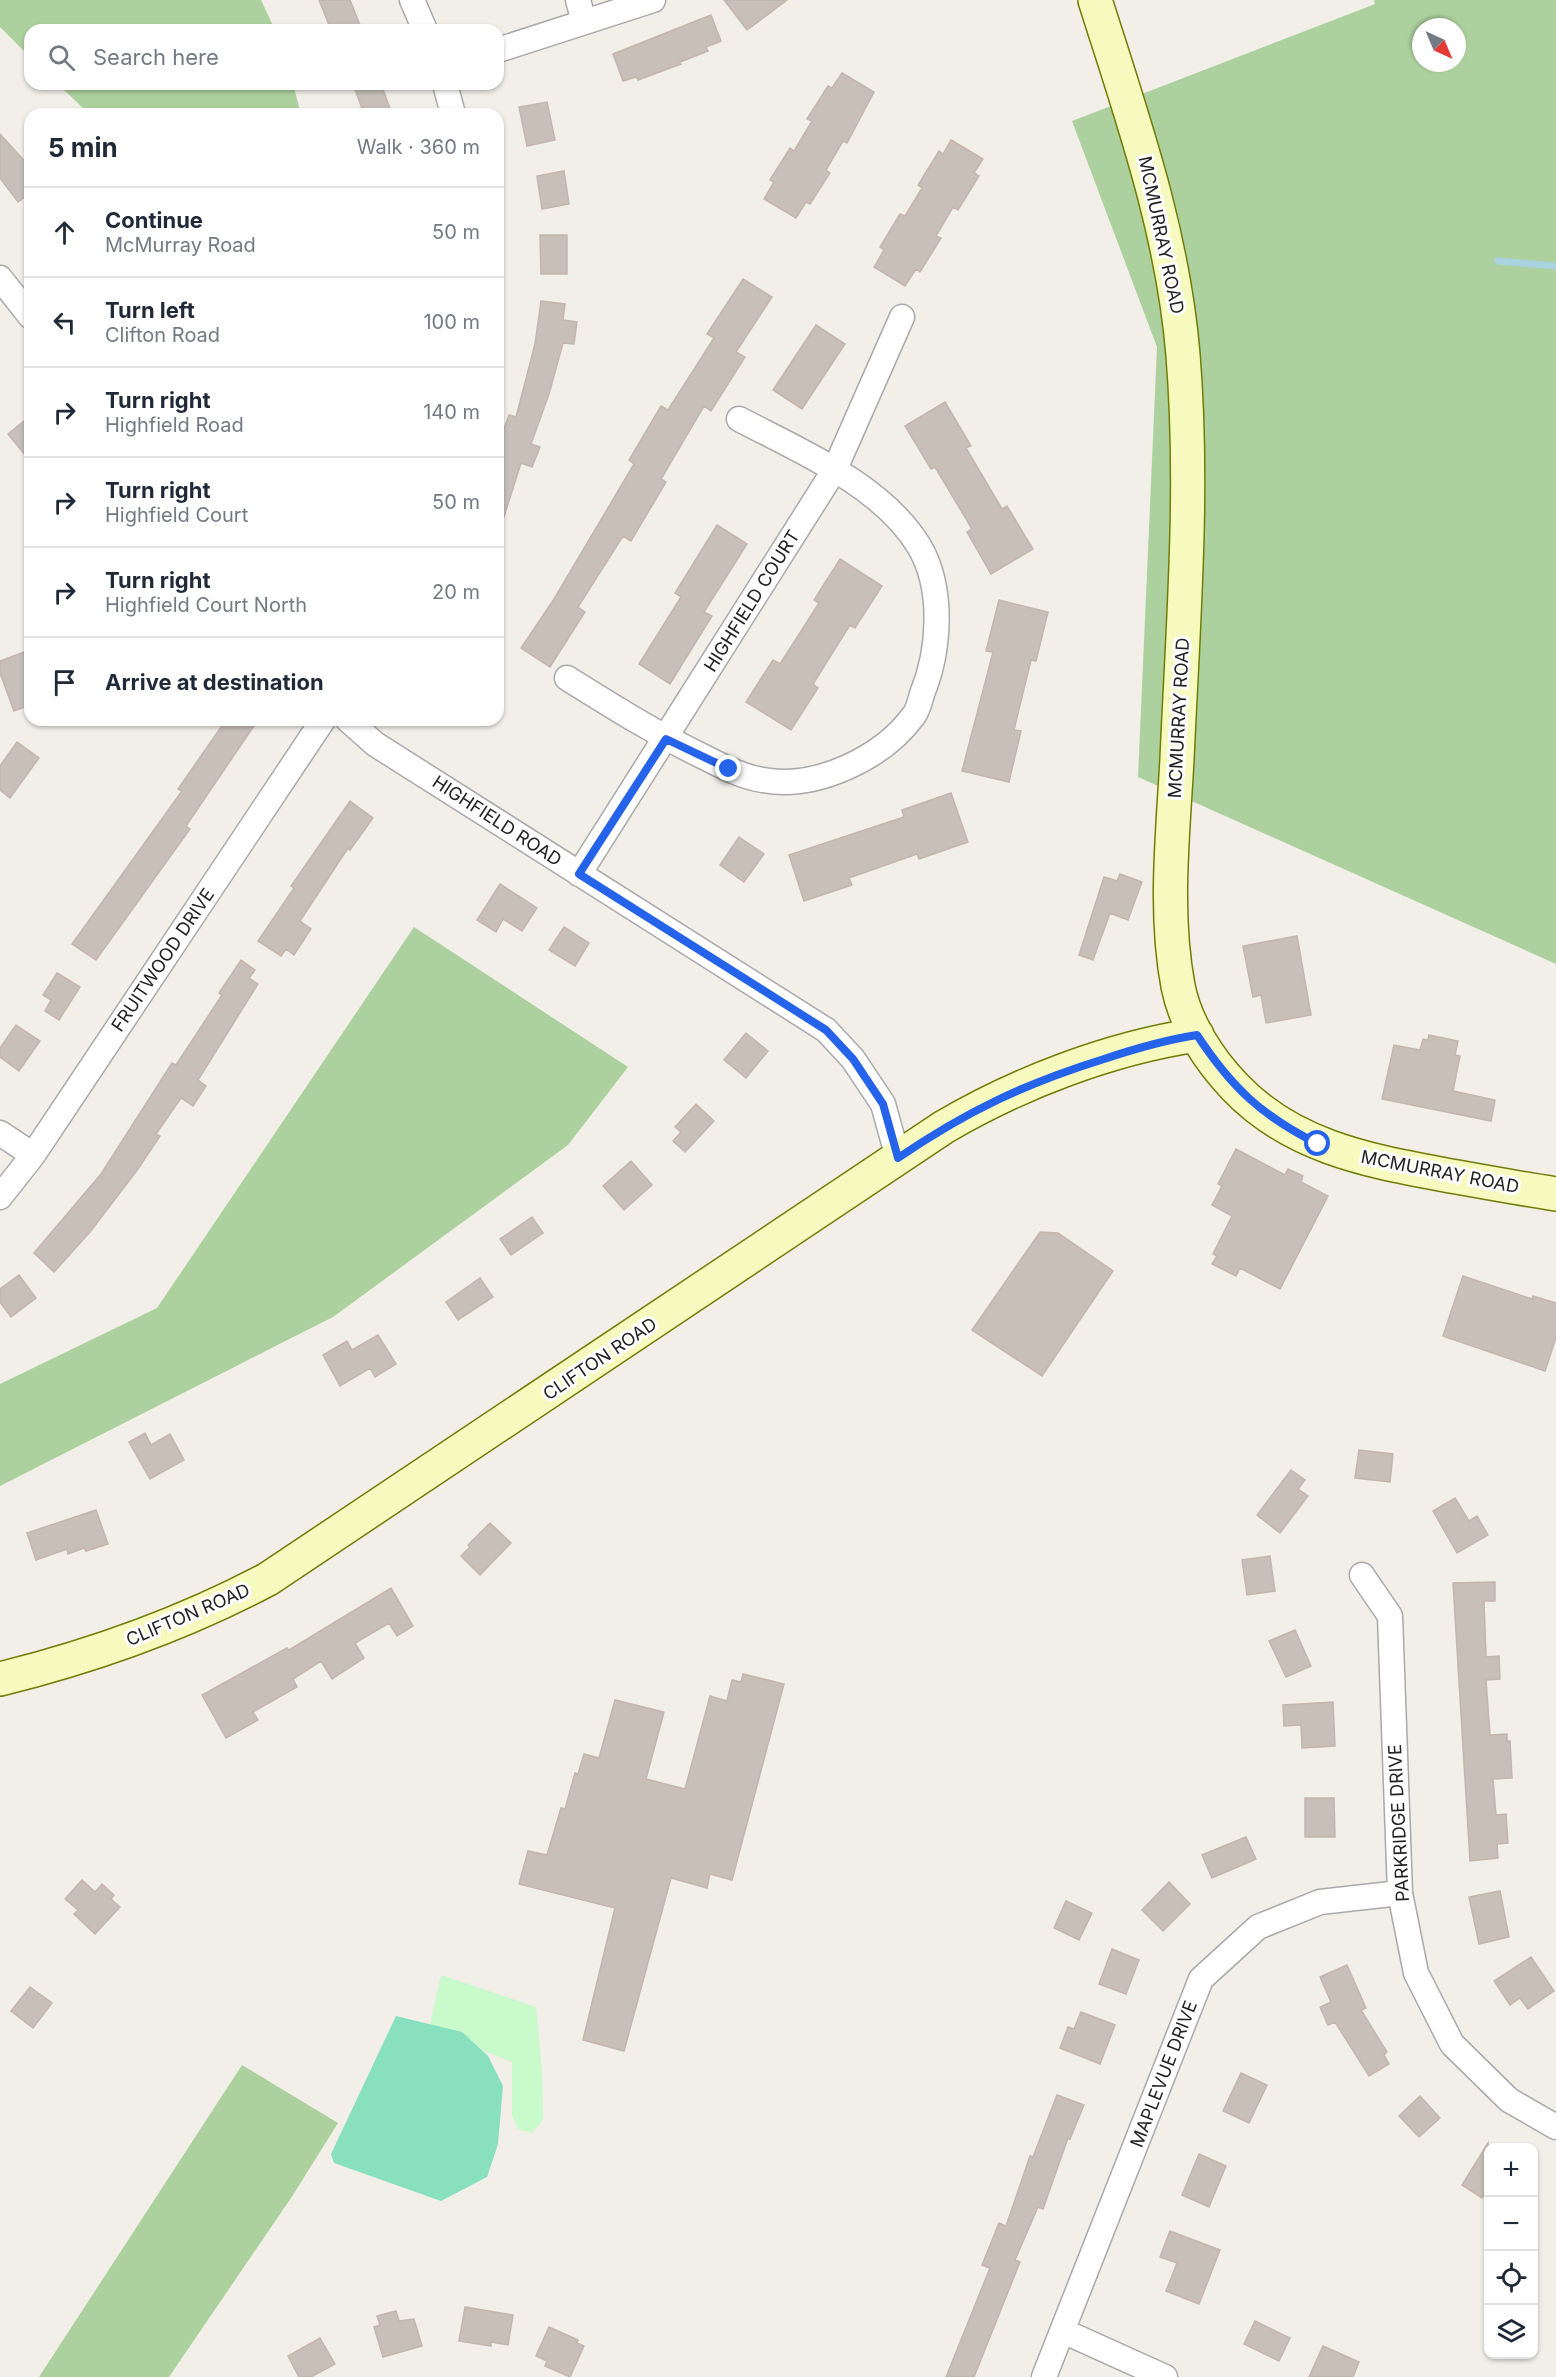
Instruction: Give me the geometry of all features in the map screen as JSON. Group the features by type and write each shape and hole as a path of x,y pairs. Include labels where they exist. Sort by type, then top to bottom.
{"main road":[{"name":"MCMURRAY ROAD","path":"1095,0 1145,156 1161,219 1183,350 1187,413 1187,551 1172,851 1172,910 1178,987 1197,1035 1219,1068 1252,1104 1271,1119 1318,1144 1383,1163 1556,1194"},
{"name":"CLIFTON ROAD","path":"0,1679 95,1653 156,1631 230,1600 268,1579 329,1541 898,1158 976,1108 1033,1082 1143,1047 1197,1035"}],"street":[{"path":"412,0 422,24"},
{"path":"504,47 581,11 653,0"},
{"path":"447,90 451,108"},
{"path":"0,278 24,308"},
{"name":"HIGHFIELD COURT","path":"579,874 835,469 902,316"},
{"path":"567,678 666,739 729,769 763,780 799,781 842,769 883,747 915,714 932,671 938,626 932,584 919,546 891,512 835,469 740,419"},
{"name":"FRUITWOOD DRIVE","path":"0,1197 33,1155 319,726"},
{"name":"HIGHFIELD ROAD","path":"355,726 375,744 826,1030 853,1059 883,1104 898,1158"},
{"path":"0,1133 33,1155"},
{"name":"PARKRIDGE DRIVE","path":"1362,1575 1390,1616 1400,1893 1416,1973 1452,2044 1509,2100 1556,2127"},
{"name":"MAPLEVUE DRIVE","path":"1044,2377 1201,1979 1258,1927 1320,1902 1400,1893"},
{"path":"1063,2331 1165,2377"}],"green space":[{"path":"0,0 261,0 272,24 24,24 24,51 0,27"},
{"path":"1374,0 1556,0 1556,964 1138,777 1157,347 1072,121 1375,4"},
{"path":"64,90 295,90 299,108 83,108"},
{"path":"414,927 628,1067 568,1145 333,1317 0,1486 0,1384 157,1308"},
{"path":"441,1975 536,2007 542,2071 543,2120 532,2133 518,2129 512,2116 512,2062 429,2029"},
{"path":"396,2016 462,2032 488,2056 503,2086 498,2144 487,2177 441,2201 334,2163 331,2154"},
{"path":"242,2065 338,2123 293,2195 169,2377 39,2377"}],"building":[{"path":"319,0 350,0 360,24 329,24"},
{"path":"724,0 787,0 747,30"},
{"path":"711,15 721,41 706,47 708,51 638,80 636,77 623,81 613,54"},
{"path":"842,73 874,92 847,143 843,141 826,170 830,173 810,204 806,202 796,218 764,199 774,182 770,180 790,148 794,151 812,121 807,119 828,86 832,88"},
{"path":"355,90 383,90 390,108 362,108"},
{"path":"547,102 555,140 527,146 519,107"},
{"path":"0,134 24,160 24,198 18,202 0,178"},
{"path":"951,140 983,159 974,173 979,176 958,210 953,207 936,236 941,238 920,272 916,269 905,286 874,267 884,250 880,247 900,214 905,216 922,188 918,185 939,151 943,154"},
{"path":"564,171 569,204 542,209 537,176"},
{"path":"540,235 567,235 567,274 541,274"},
{"path":"743,279 772,297 736,352 745,357 711,411 704,406 661,479 666,482 631,541 623,536 578,607 585,612 550,667 521,648 554,599 634,464 629,460 661,406 668,410 714,338 707,334"},
{"path":"541,301 565,304 563,320 577,322 574,344 563,343 549,394 531,444 540,447 532,467 521,463 504,517 504,429 509,415 516,417 535,344"},
{"path":"816,325 845,344 802,409 773,390"},
{"path":"945,402 971,446 966,448 1002,509 1007,506 1033,549 991,574 967,532 972,529 935,467 931,469 905,426"},
{"path":"24,421 24,454 8,434"},
{"path":"717,525 747,544 704,612 712,616 670,684 639,664 681,597 675,593"},
{"path":"840,559 882,586 855,628 850,625 813,684 818,688 791,730 746,702 773,660 780,664 819,603 814,600"},
{"path":"999,600 1048,612 1036,661 1031,660 1014,730 1021,731 1009,782 962,771 993,652 986,651"},
{"path":"24,652 24,707 14,711 0,673 0,661"},
{"path":"222,726 254,726 186,826 190,829 96,960 72,944 182,791 178,789"},
{"path":"17,742 39,758 10,798 0,790 0,766"},
{"path":"951,793 968,842 919,859 917,854 849,878 852,885 804,901 789,855 904,817 902,810"},
{"path":"350,801 373,818 350,850 348,848 300,921 311,929 294,955 286,949 281,956 258,941 294,888 291,886"},
{"path":"739,837 764,854 744,882 720,865"},
{"path":"1120,874 1142,882 1128,920 1110,913 1093,960 1079,955 1104,877 1117,881"},
{"path":"500,884 537,908 522,931 503,919 496,932 477,920"},
{"path":"564,927 589,943 575,966 549,950"},
{"path":"1297,936 1311,1015 1266,1023 1261,995 1253,997 1243,946"},
{"path":"241,960 255,970 249,978 258,984 198,1080 206,1086 193,1106 181,1098 156,1134 160,1136 138,1169 90,1232 54,1272 34,1253 101,1174 172,1063 176,1065 222,995 219,993"},
{"path":"57,973 80,987 59,1020 45,1011 51,1000 43,995"},
{"path":"16,1025 40,1041 19,1071 0,1057 0,1048"},
{"path":"746,1033 768,1051 746,1078 724,1060"},
{"path":"1429,1035 1458,1041 1455,1055 1460,1056 1453,1091 1495,1100 1491,1121 1382,1099 1394,1045 1420,1050 1423,1039 1428,1040"},
{"path":"696,1104 714,1121 685,1152 673,1141 681,1132 675,1127"},
{"path":"1236,1149 1285,1175 1288,1169 1303,1176 1301,1182 1328,1196 1280,1289 1240,1268 1236,1276 1212,1264 1217,1256 1213,1254 1232,1216 1212,1205 1222,1186 1218,1184"},
{"path":"631,1161 652,1185 624,1210 603,1186"},
{"path":"532,1217 543,1233 511,1255 500,1239"},
{"path":"1040,1232 1058,1233 1113,1271 1042,1376 972,1330"},
{"path":"19,1275 36,1298 11,1317 0,1302 0,1289"},
{"path":"1463,1276 1532,1299 1533,1296 1556,1303 1556,1338 1545,1371 1443,1336"},
{"path":"480,1278 493,1297 458,1320 446,1302"},
{"path":"378,1335 396,1364 375,1377 370,1368 340,1386 323,1355 347,1341 352,1350"},
{"path":"145,1433 151,1445 170,1434 184,1460 150,1479 129,1442"},
{"path":"1359,1450 1393,1454 1390,1482 1355,1478"},
{"path":"1291,1470 1305,1480 1298,1489 1308,1496 1280,1533 1257,1515"},
{"path":"1455,1498 1469,1521 1477,1516 1488,1535 1457,1553 1433,1511"},
{"path":"96,1510 108,1544 86,1551 84,1548 68,1554 67,1549 36,1560 27,1533"},
{"path":"490,1523 511,1543 480,1575 461,1556 470,1547 468,1545"},
{"path":"1270,1556 1275,1591 1247,1595 1242,1560"},
{"path":"1495,1582 1495,1601 1484,1601 1486,1657 1499,1656 1500,1679 1486,1680 1490,1735 1507,1734 1507,1741 1510,1741 1512,1778 1493,1779 1496,1815 1506,1814 1508,1843 1497,1844 1498,1858 1470,1861 1453,1583"},
{"path":"391,1588 413,1626 397,1636 389,1623 355,1643 364,1658 332,1679 321,1661 293,1679 297,1687 253,1712 258,1720 226,1738 202,1695 287,1648 289,1650"},
{"path":"1295,1630 1311,1666 1286,1677 1269,1641"},
{"path":"743,1674 784,1684 732,1880 710,1874 707,1888 671,1878 624,2051 583,2040 615,1908 519,1884 528,1851 547,1855 561,1808 565,1809 575,1773 578,1774 584,1754 599,1758 615,1700 664,1712 646,1779 685,1789 710,1696 727,1701 732,1680 741,1682"},
{"path":"1333,1702 1335,1746 1302,1748 1301,1725 1284,1726 1283,1705"},
{"path":"1305,1798 1334,1798 1335,1837 1305,1837"},
{"path":"1246,1837 1256,1859 1212,1878 1202,1855"},
{"path":"82,1880 95,1892 102,1884 114,1895 111,1899 120,1907 95,1934 74,1914 78,1910 65,1899"},
{"path":"1169,1882 1190,1904 1163,1931 1142,1910"},
{"path":"1500,1891 1509,1937 1479,1944 1469,1897"},
{"path":"1066,1901 1092,1913 1079,1940 1054,1928"},
{"path":"1112,1949 1139,1960 1126,1994 1099,1984"},
{"path":"1531,1957 1554,1991 1528,2009 1520,1998 1510,2005 1494,1981"},
{"path":"1347,1965 1366,2008 1361,2010 1387,2052 1384,2055 1389,2064 1369,2076 1335,2022 1328,2025 1320,2007 1331,2002 1320,1977"},
{"path":"30,1987 52,2003 33,2028 11,2011"},
{"path":"1081,2012 1115,2025 1100,2064 1060,2048 1068,2027 1074,2029"},
{"path":"1241,2073 1267,2085 1249,2123 1223,2111"},
{"path":"1057,2095 1084,2105 1070,2139 1068,2138 1043,2209 1038,2207 1015,2260 1020,2262 974,2377 946,2377 990,2268 982,2265 999,2223 1006,2226 1030,2156 1033,2157"},
{"path":"1420,2096 1440,2118 1419,2137 1399,2116"},
{"path":"1484,2149 1484,2195 1482,2198 1462,2185"},
{"path":"1199,2154 1226,2166 1209,2207 1182,2195"},
{"path":"1170,2231 1220,2250 1199,2304 1166,2291 1177,2263 1160,2257"},
{"path":"465,2307 513,2315 508,2345 491,2342 491,2346 459,2341"},
{"path":"396,2311 399,2321 414,2319 422,2346 383,2357 374,2327 380,2325 377,2316"},
{"path":"1255,2321 1290,2338 1279,2361 1244,2344"},
{"path":"549,2327 578,2340 577,2343 584,2346 570,2377 545,2366 547,2361 536,2356"},
{"path":"320,2338 335,2364 311,2377 299,2377 288,2356"},
{"path":"1323,2346 1359,2362 1353,2377 1309,2377"}],"waterway":[{"path":"1498,261 1556,266"}],"route":[{"path":"729,769 666,739 579,874 826,1030 853,1059 883,1104 898,1158 976,1108 1033,1082 1143,1047 1197,1035 1219,1068 1252,1104 1271,1119 1318,1144"}]}
